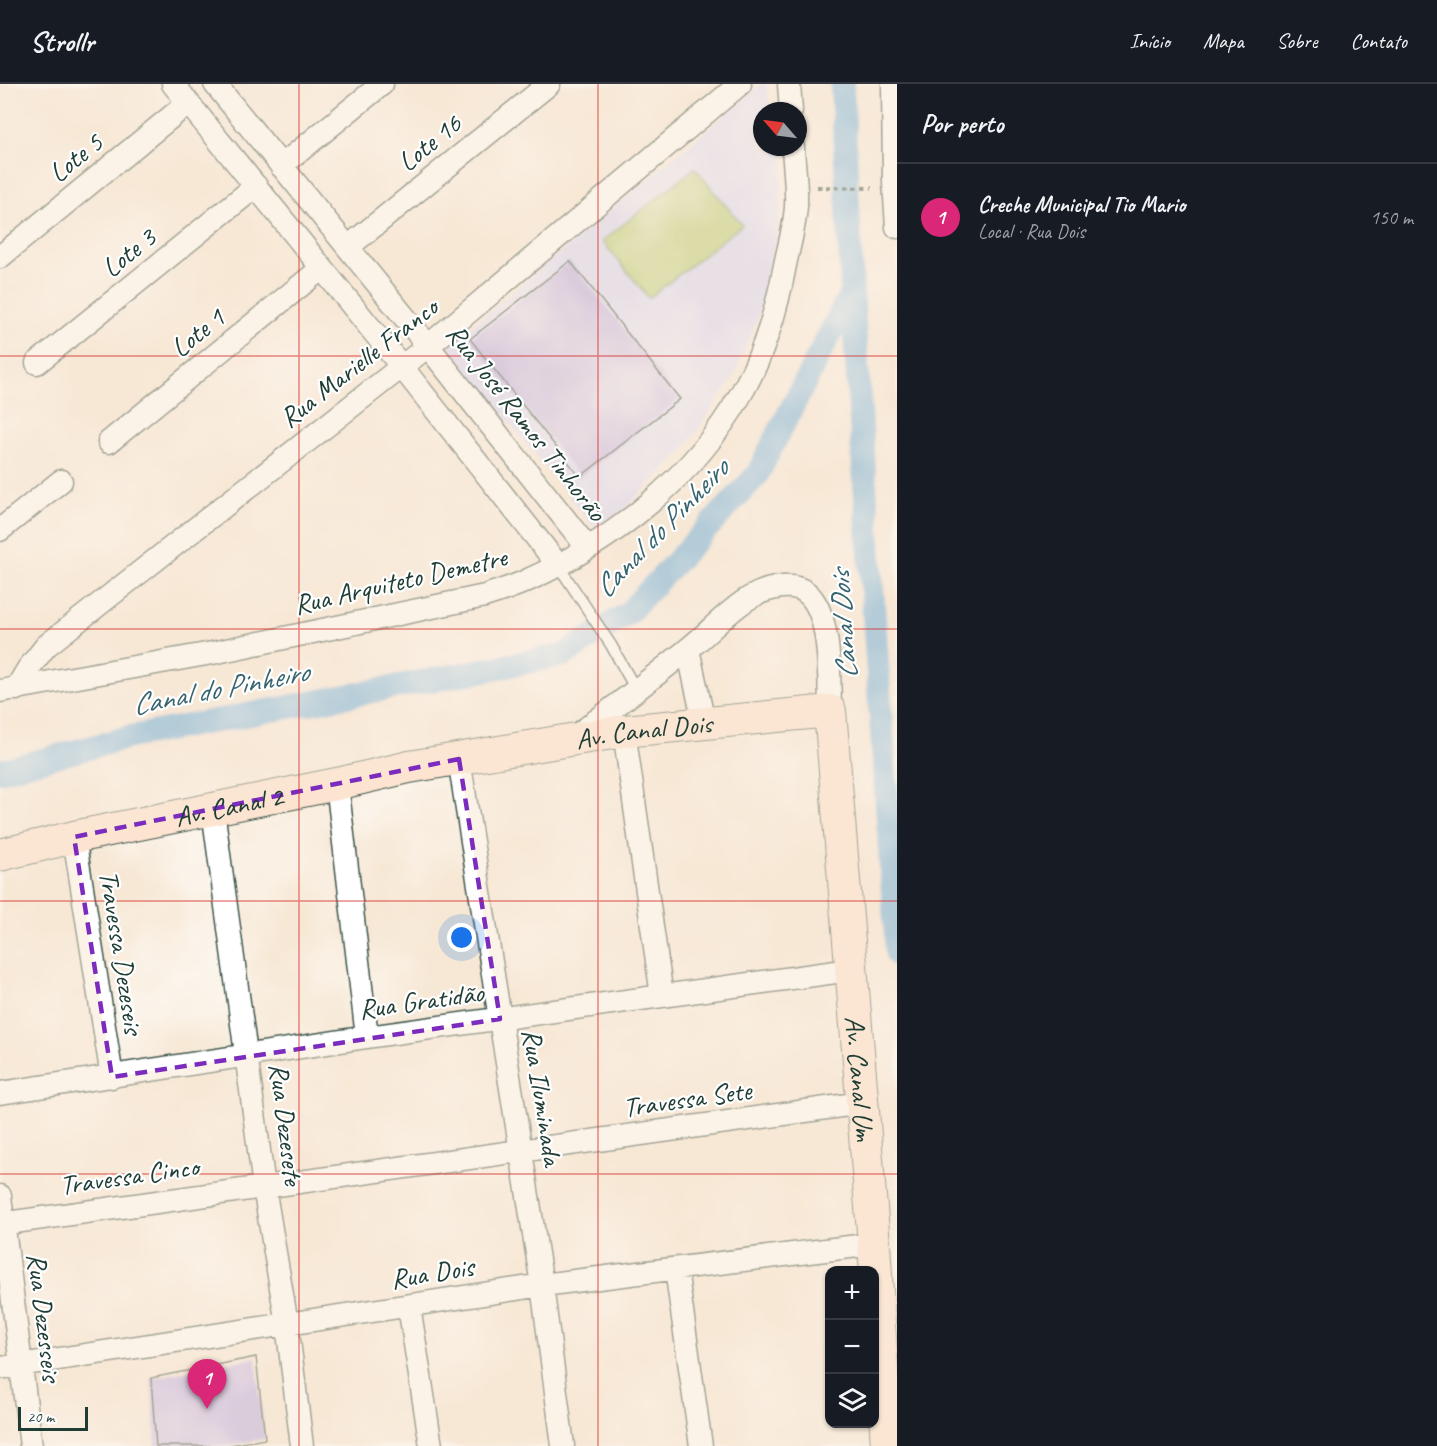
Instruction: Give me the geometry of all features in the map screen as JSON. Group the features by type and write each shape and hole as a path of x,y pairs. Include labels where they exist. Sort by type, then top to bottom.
{"street":[{"path":"173,84 402,367 558,565"},
{"name":"Rua José Ramos Tinhorão","path":"215,84 428,346 587,547"},
{"path":"281,166 382,84"},
{"name":"Lote 16","path":"348,247 549,84"},
{"name":"Rua Marielle Franco","path":"8,690 46,646 428,346 740,84"},
{"path":"789,84 790,102"},
{"path":"893,84 897,227"},
{"name":"Lote 5","path":"0,257 188,103"},
{"name":"Rua Arquiteto Demetre","path":"8,690 212,653 485,596 527,581 558,565 619,527 673,481 714,434 741,393 766,341 782,282 796,208 793,156"},
{"name":"Lote 3","path":"37,363 256,186"},
{"name":"Lote 1","path":"109,442 322,268"},
{"path":"0,530 61,481"},
{"path":"572,740 688,650 747,599 766,591 783,588 797,588 807,593 820,612 829,662 830,711"},
{"path":"688,650 704,723"},
{"name":"Av. Canal Dois","path":"459,759 624,731 830,711"},
{"name":"Av. Canal Um","path":"830,711 874,1244 887,1446"},
{"path":"624,731 662,996"},
{"name":"Av. Canal 2","path":"0,855 74,837 337,784 409,766 459,759"},
{"name":"Rua Iluminada","path":"459,759 542,1285 563,1446"},
{"path":"337,784 367,1037"},
{"name":"Rua Dezesete","path":"213,810 264,1187 287,1324 302,1446"},
{"name":"Travessa Dezeseis","path":"74,837 112,1077"},
{"name":"Rua Gratidão","path":"0,1094 367,1037 850,970"},
{"name":"Travessa Sete","path":"264,1187 862,1103"},
{"name":"Travessa Cinco","path":"2,1223 264,1187"},
{"name":"Rua Dezesseis","path":"0,1196 11,1366 31,1446"},
{"name":"Rua Dois","path":"11,1366 542,1285 874,1244"},
{"path":"676,1269 701,1446"},
{"path":"409,1306 431,1446"}],"lane":[{"path":"558,565 611,645 636,690"}],"path":[{"path":"822,187 870,188"}],"highlighted area":[{"path":"459,759 500,1019 112,1077 74,837"}],"shaded area":[{"path":"762,84 766,84 770,102 753,102 753,156 784,157 778,233 758,318 733,378 685,448 622,512 594,528 447,346"}],"green space":[{"path":"695,168 742,225 649,298 602,241"}],"building":[{"path":"570,261 680,399 580,477 470,339"},
{"path":"256,1357 265,1439 225,1446 156,1446 151,1378"}],"waterway":[{"name":"Canal do Pinheiro","path":"0,771 130,737 564,655 628,613 757,475 852,291 842,84"},
{"name":"Canal Dois","path":"852,292 897,954"}],"place":[{"name":"Creche Municipal Tio Mario","path":"207,1409"}]}
